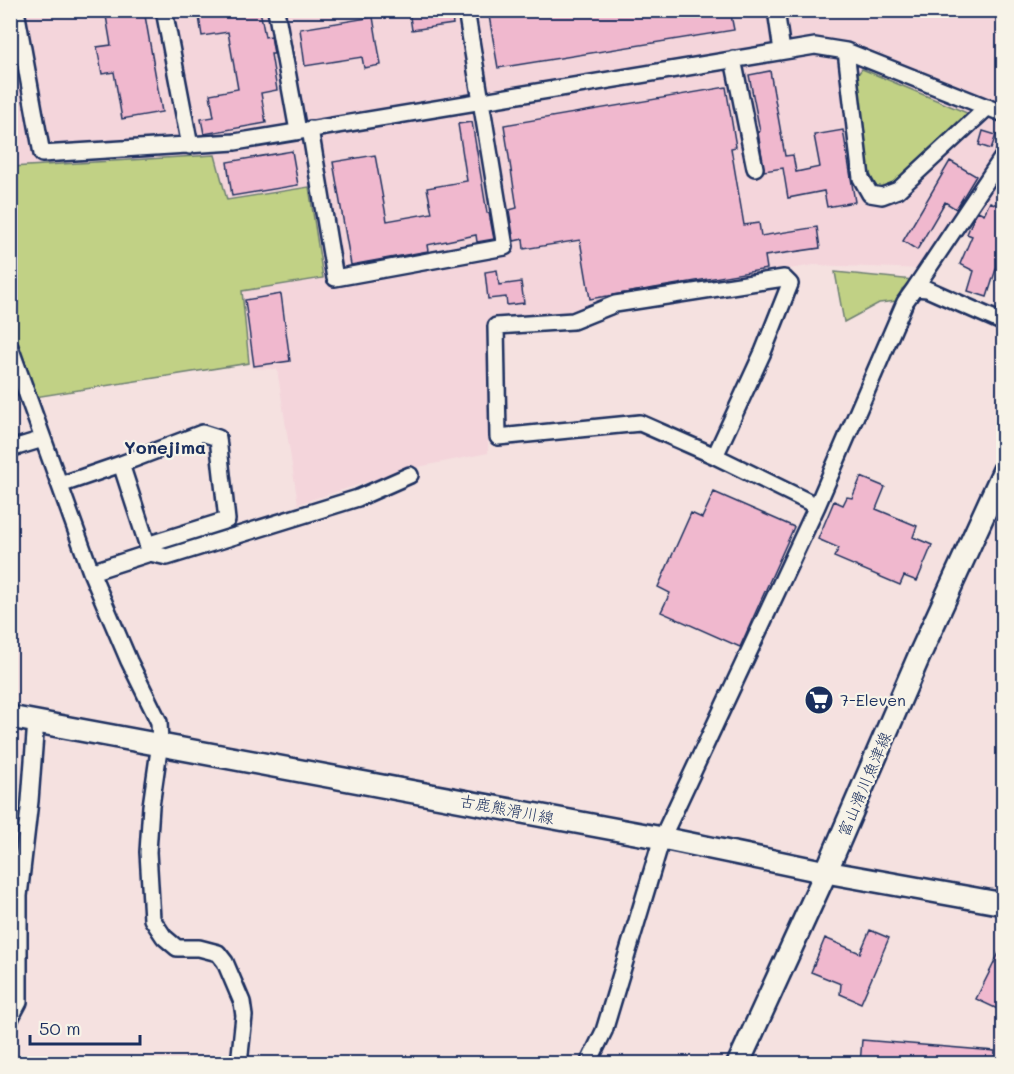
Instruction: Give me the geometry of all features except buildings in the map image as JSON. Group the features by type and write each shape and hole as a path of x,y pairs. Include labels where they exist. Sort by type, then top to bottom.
{"main road":[{"name":"富山滑川魚津線","path":"738,1064 826,872 920,654 1004,470"},
{"name":"古鹿熊滑川線","path":"10,717 160,743 662,838 826,872 1004,904"}],"street":[{"path":"16,10 42,154 235,142 815,46 846,51 1004,114"},
{"path":"164,10 190,146"},
{"path":"276,10 335,278 505,247 466,10"},
{"path":"776,10 782,51"},
{"path":"846,51 861,178 870,194 882,196 898,190 988,107"},
{"path":"733,59 755,168"},
{"path":"588,1064 604,1031 662,838 817,506 905,302 1004,155"},
{"path":"715,456 763,352 790,284 784,278 615,304 573,321 496,326 498,437 640,423 715,456 817,506"},
{"path":"915,288 927,289 1004,323"},
{"path":"10,347 91,572 129,661 159,722 160,743 151,806 148,852 152,919 164,937 177,948 199,948 218,953 225,962 242,1002 244,1016 244,1034 239,1064"},
{"path":"60,485 202,433 218,438 227,520 91,572"},
{"path":"10,448 43,439"},
{"path":"121,464 148,549 167,557 358,498 410,475"},
{"path":"10,1019 19,1002 15,897 30,801 36,721"}],"shaded area":[{"path":"11,11 1003,11 1003,250 951,229 925,269 814,265 604,299 573,312 490,321 488,453 408,469 298,504 277,369 251,368 227,200 215,155 11,167"}],"green space":[{"path":"862,69 967,113 890,187 881,189 873,183 869,170 855,78"},
{"path":"215,155 227,200 309,187 323,278 242,291 249,363 35,397 11,330 11,167"},
{"path":"835,272 914,280 902,289 897,301 879,303 844,322"}],"place":[{"name":"7-Eleven","path":"819,700"}],"district":[{"name":"Yonejima","path":"165,448"}]}
